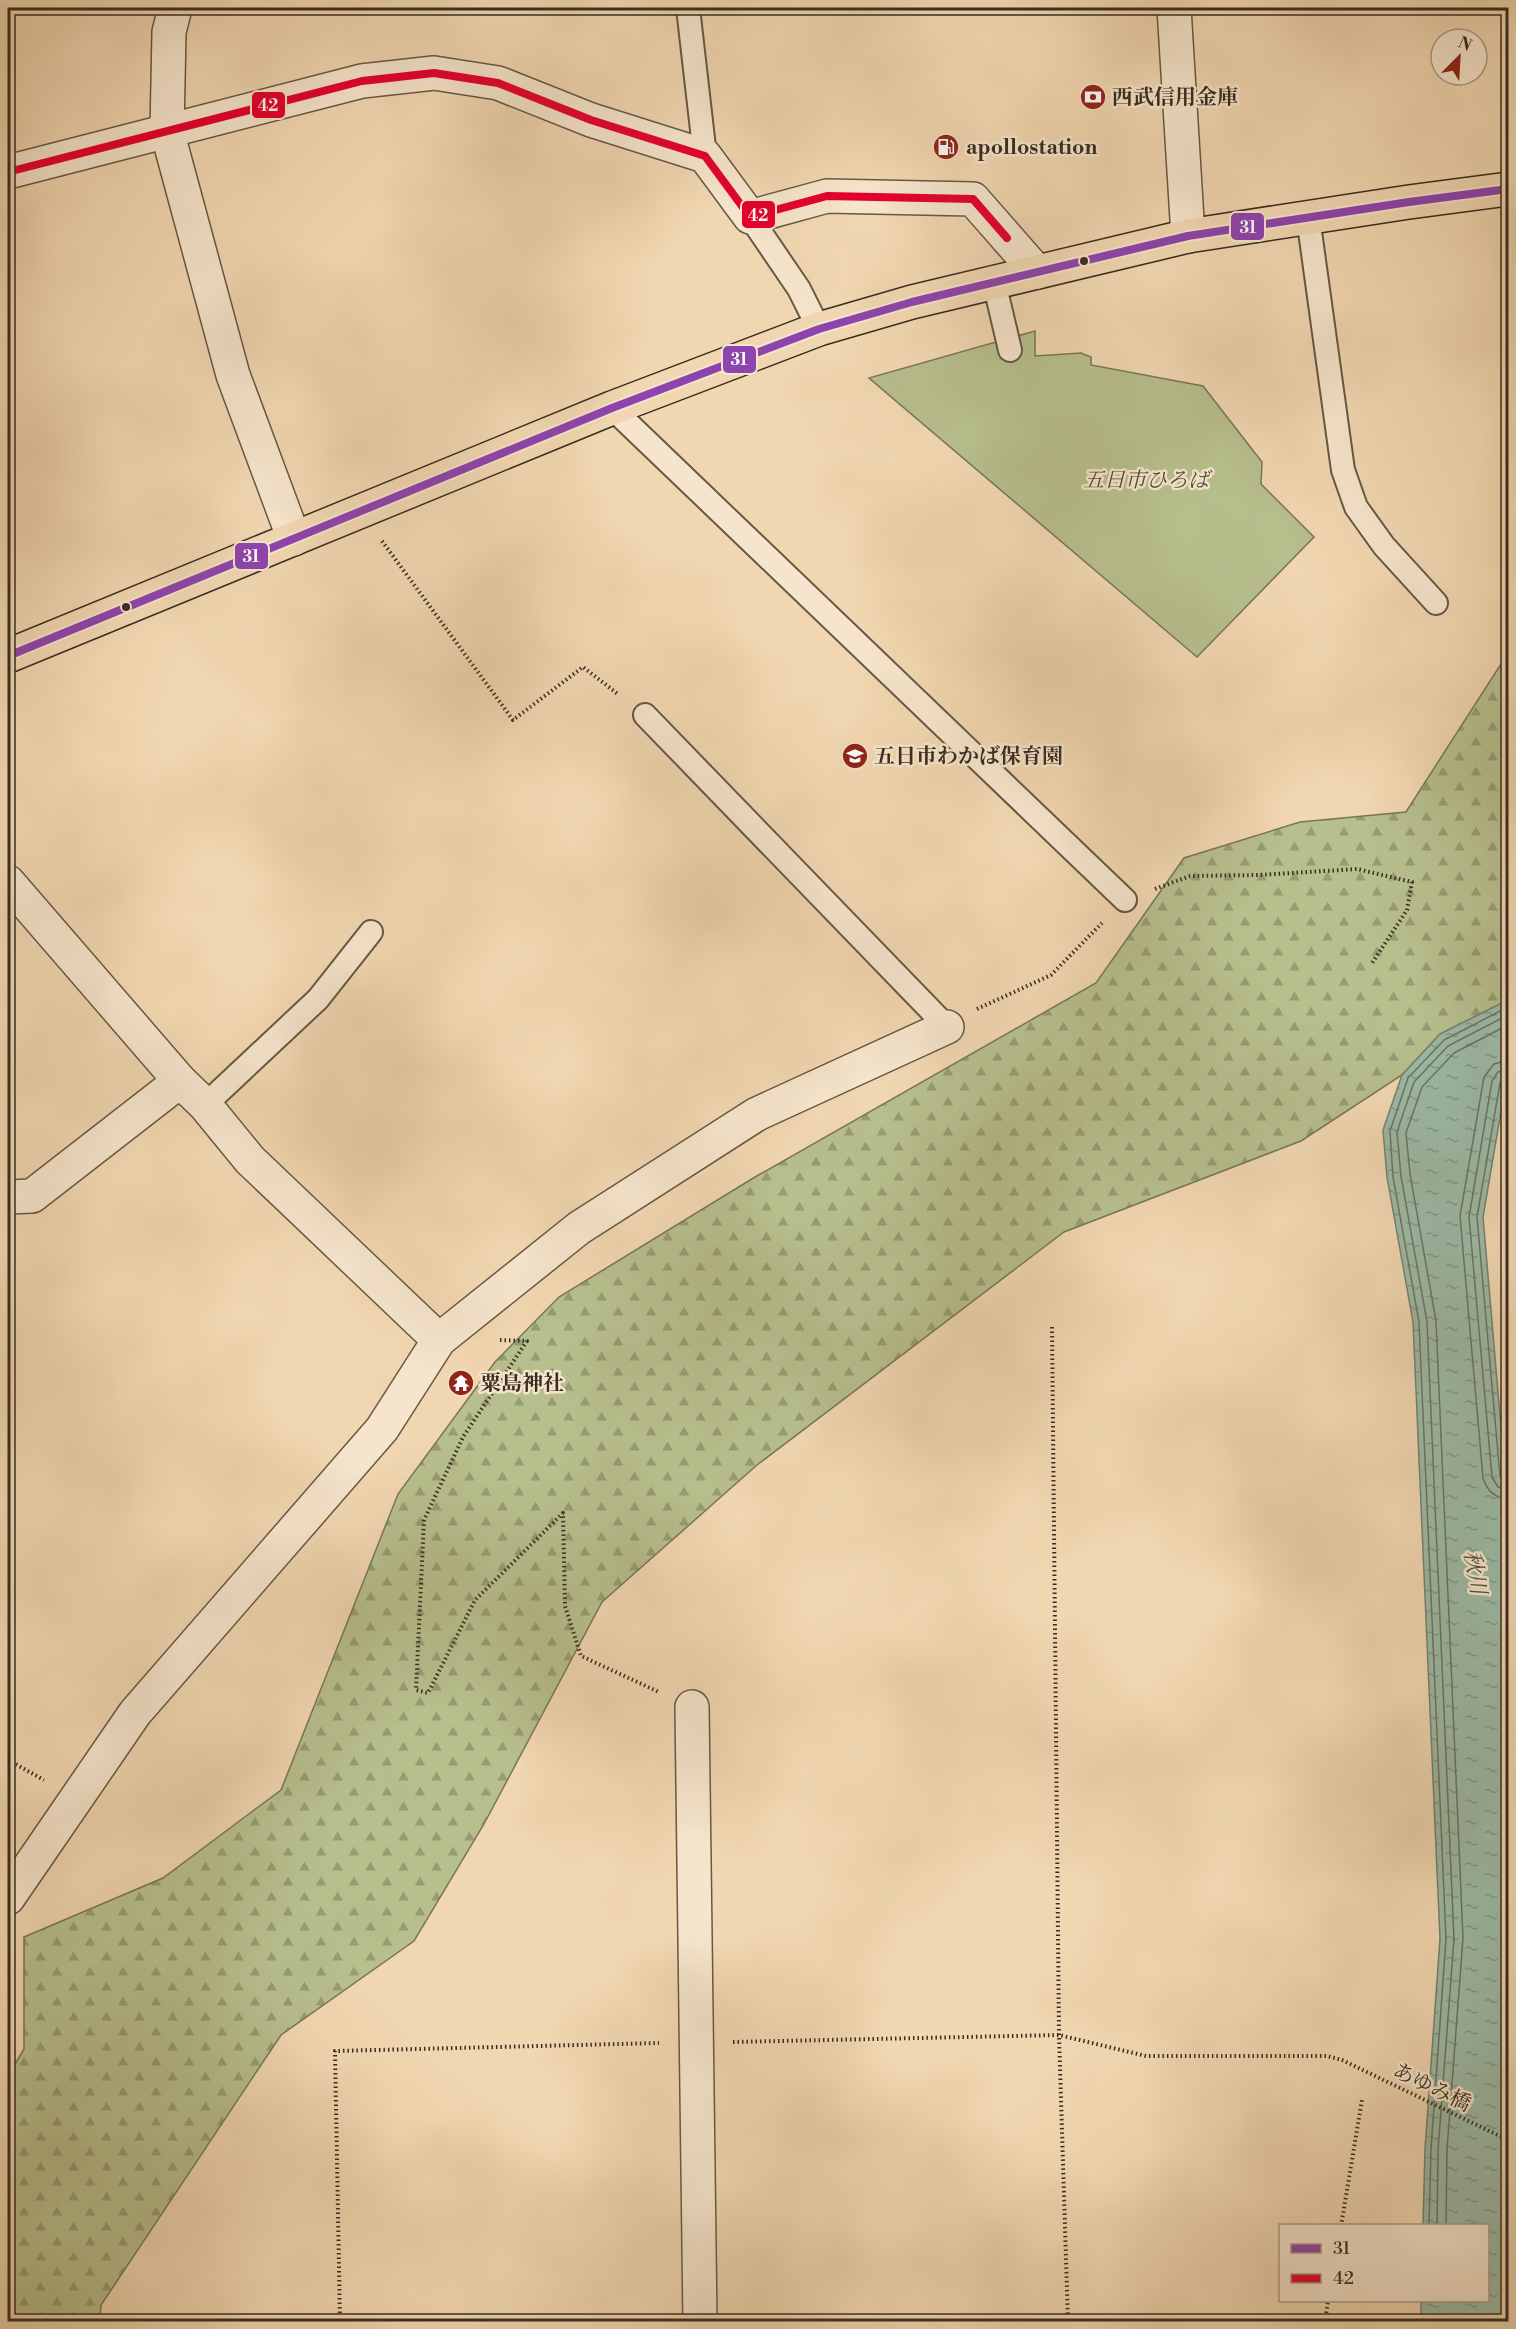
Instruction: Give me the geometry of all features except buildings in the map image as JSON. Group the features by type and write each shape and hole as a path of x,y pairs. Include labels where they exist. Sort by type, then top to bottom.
{"main road":[{"path":"8,656 612,408 819,328 912,302 1188,236 1509,189"}],"street":[{"path":"175,8 169,32 167,131 233,375 294,539"},
{"path":"1174,8 1188,236"},
{"path":"8,172 362,81 434,73 498,83 591,120 705,156 750,217 827,196 972,199 1037,272"},
{"path":"8,882 180,1081 205,1105 250,1160 439,1340"},
{"path":"8,1898 135,1713 382,1429 439,1340 579,1228 757,1114 947,1027"},
{"path":"8,1197 32,1196 180,1081"},
{"path":"692,1707 700,2322"}],"lane":[{"path":"688,8 705,156"},
{"path":"750,217 799,290 819,328"},
{"path":"1308,217 1343,470 1356,507 1384,546 1436,603"},
{"path":"994,282 1011,350"},
{"path":"612,408 1125,900"},
{"path":"645,715 947,1027"},
{"path":"205,1105 318,999 371,932"}],"path":[{"path":"361,512 513,720 583,667 645,715"},
{"path":"947,1027 978,1008 1051,975 1125,900 1190,876 1259,875 1357,869 1412,882 1407,910 1372,963"},
{"path":"1052,1327 1059,2035 1068,2322"},
{"path":"439,1340 527,1341 463,1437 424,1520 416,1690 428,1693 476,1600 563,1513 565,1605 581,1656 692,1707"},
{"name":"あゆみ橋","path":"340,2322 334,2051 1059,2035 1146,2056 1327,2056 1342,2060 1509,2140"},
{"path":"1341,2224 1362,2100"},
{"path":"1325,2322 1328,2302"}],"green space":[{"name":"五日市ひろば","path":"1035,331 1035,356 1081,353 1091,357 1091,365 1203,386 1262,462 1261,484 1314,537 1197,657 869,378"},
{"path":"1508,653 1508,1000 1440,1034 1402,1075 1301,1141 1064,1232 757,1465 602,1602 484,1824 414,1941 281,2035 101,2305 100,2321 8,2321 8,2076 24,2049 24,1937 163,1878 281,1790 398,1494 495,1362 559,1297 755,1177 1096,983 1184,858 1300,822 1406,812"}],"water":[{"name":"秋川","path":"1508,1000 1508,1080 1483,1217 1508,1509 1508,2321 1421,2321 1421,2302 1489,2302 1489,2224 1423,2224 1425,2149 1440,1939 1413,1322 1387,1177 1383,1130 1402,1075 1440,1034"}],"transit line":[{"name":"42","path":"8,172 362,81 434,73 498,83 591,120 705,156 750,217 827,196 973,199 1007,238"},
{"name":"31","path":"8,656 612,408 819,329 912,302 1188,236 1508,189"}],"place":[{"name":"西武信用金庫","path":"1093,97"},
{"name":"apollostation","path":"946,147"},
{"name":"五日市わかば保育園","path":"855,756"},
{"name":"粟島神社","path":"461,1383"}]}
